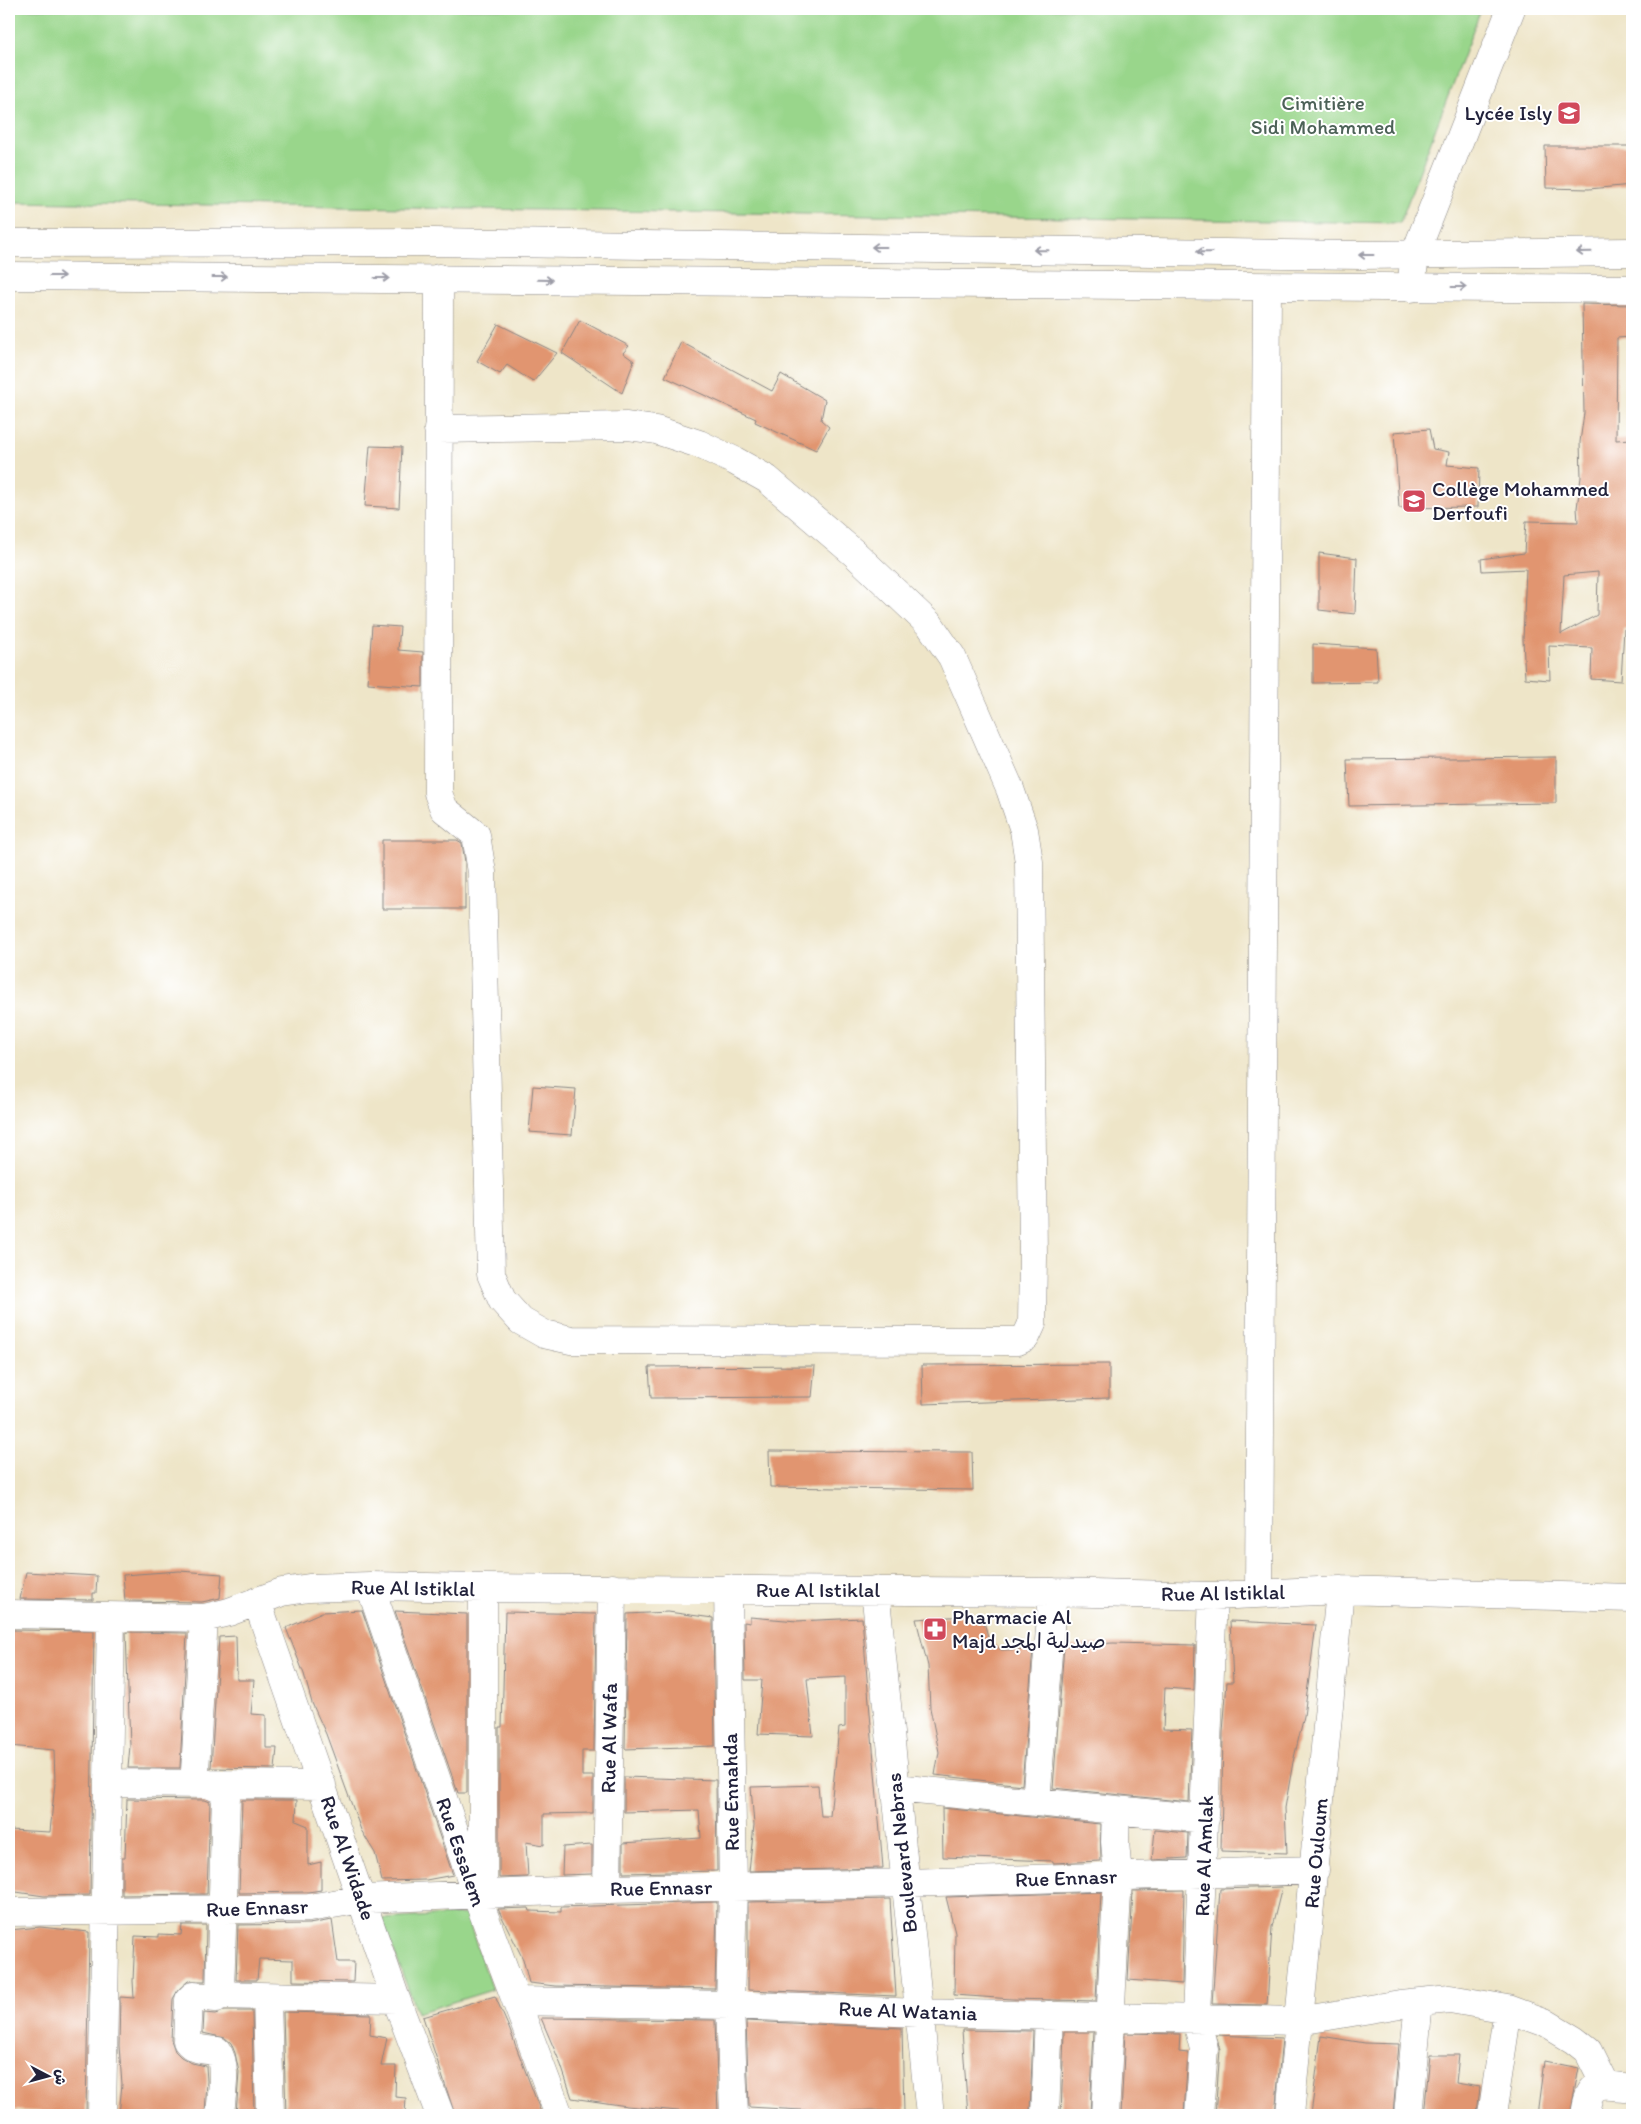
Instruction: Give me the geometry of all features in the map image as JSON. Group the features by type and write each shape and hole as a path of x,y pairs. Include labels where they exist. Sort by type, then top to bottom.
{"street":[{"path":"1411,288 1415,254 1511,9"},
{"path":"9,243 434,242 1415,254 1632,252"},
{"path":"783,247 783,283"},
{"path":"9,276 1632,289"},
{"path":"438,429 627,426 656,430 699,444 735,460 767,479 854,553 930,625 952,657 1010,789 1024,830 1028,862 1033,1257 1032,1324 1026,1337 1018,1341 954,1342 572,1340 544,1334 521,1321 502,1300 491,1274 481,863 476,835 444,809 438,793 438,429 439,278"},
{"path":"1259,1593 1267,287"},
{"name":"Rue Al Istiklal","path":"9,1614 204,1618 229,1612 291,1591 370,1586 1054,1592 1213,1596 1340,1590 1632,1598"},
{"name":"Rue Essalem","path":"370,1586 480,1894 516,2001 559,2115"},
{"path":"480,1894 483,1588"},
{"name":"Rue Al Wafa","path":"607,1889 612,1588"},
{"name":"Rue Ennahda","path":"728,1589 733,1887 730,2005 734,2115"},
{"name":"Boulevard Nebras","path":"875,1590 930,2115"},
{"name":"Rue Ouloum","path":"1290,2115 1315,1870 1340,1590"},
{"path":"1036,1802 1054,1592"},
{"name":"Rue Al Amlak","path":"1198,2115 1204,2049 1196,2018 1213,1596"},
{"name":"Rue Al Widade","path":"257,1601 396,1999 440,2115"},
{"path":"102,2115 111,1616"},
{"path":"204,1618 195,1771 199,1780 224,1791 226,1796 219,1995"},
{"path":"108,1783 202,1782 322,1785"},
{"path":"896,1788 1205,1819"},
{"path":"1105,2115 1112,2016 1118,1876 1115,1842 1116,1810"},
{"name":"Rue Ennasr","path":"9,1912 309,1908 363,1900 607,1889 906,1883 1315,1870"},
{"path":"220,2115 222,2059 217,2051 196,2048 189,2045 187,2041 189,2000 193,1996 216,1998 219,1995 396,1999"},
{"path":"267,1997 270,2115"},
{"name":"Rue Al Watania","path":"516,2001 730,2005 918,2013 1300,2021 1419,2002 1450,1999 1508,2009 1544,2022 1574,2040 1588,2051 1592,2100"},
{"path":"1408,2115 1419,2002"},
{"path":"1492,2115 1508,2009"},
{"path":"1045,2115 1049,2015"},
{"path":"1592,2100 1632,2088"}],"green space":[{"name":"Cimitière Sidi Mohammed","path":"9,9 1481,9 1400,223 9,202"},
{"path":"466,1914 492,1990 417,2013 382,1919"}],"building":[{"path":"1545,146 1632,146 1632,185 1589,189 1546,188"},
{"path":"1582,304 1632,305 1632,337 1617,338 1616,440 1632,439 1630,511 1632,529 1632,631 1624,629 1621,681 1591,679 1592,648 1549,646 1550,680 1525,678 1523,639 1526,569 1482,571 1481,559 1524,553 1526,521 1578,522 1577,508 1581,477 1580,442 1584,413","holes":["1598,572 1597,615 1561,634 1564,575"]},
{"path":"580,320 629,346 623,353 634,361 622,393 562,353"},
{"path":"498,324 557,353 533,382 507,365 500,374 477,361"},
{"path":"681,342 772,391 781,374 825,400 821,420 829,427 816,450 755,422 756,419 665,377"},
{"path":"1429,429 1433,449 1449,452 1447,465 1479,468 1478,507 1399,508 1394,432"},
{"path":"370,446 402,447 399,508 365,506"},
{"path":"1319,553 1357,558 1355,614 1319,610"},
{"path":"372,625 400,627 398,650 423,652 423,687 368,683"},
{"path":"1313,644 1376,648 1378,682 1313,683"},
{"path":"1556,757 1556,803 1349,806 1347,759"},
{"path":"382,840 457,840 462,843 465,862 465,909 382,909"},
{"path":"533,1086 576,1089 572,1135 529,1132"},
{"path":"1109,1364 1109,1398 923,1404 922,1365"},
{"path":"815,1366 812,1397 651,1398 649,1367"},
{"path":"769,1451 972,1452 973,1490 770,1487"},
{"path":"179,1571 222,1574 220,1598 202,1602 125,1601 123,1575"},
{"path":"26,1572 97,1576 96,1593 93,1593 93,1600 20,1599"},
{"path":"362,1610 453,1875 426,1880 382,1881 375,1853 361,1830 326,1734 312,1703 304,1674 286,1628 322,1612"},
{"path":"395,1611 467,1614 467,1793 458,1793"},
{"path":"505,1612 596,1614 594,1751 582,1751 582,1776 593,1776 593,1813 544,1814 544,1845 526,1842 528,1877 499,1878 499,1727 502,1727"},
{"path":"668,1612 713,1618 715,1746 625,1749 627,1614"},
{"path":"982,1615 989,1640 1001,1650 1033,1649 1022,1785 935,1775 939,1752 930,1708 928,1666 916,1619"},
{"path":"750,1617 797,1621 862,1618 883,1868 749,1871 754,1825 751,1787 818,1785 821,1816 830,1816 839,1728 845,1727 845,1677 807,1679 813,1736 758,1734 762,1680 745,1680 744,1622 750,1623"},
{"path":"1230,1621 1316,1625 1304,1716 1285,1808 1287,1853 1221,1851 1223,1732 1227,1682 1233,1682"},
{"path":"9,1631 94,1631 90,1895 44,1896 9,1891 9,1830 50,1832 55,1783 54,1750 9,1746"},
{"path":"126,1632 187,1633 180,1768 128,1768 130,1746"},
{"path":"236,1636 237,1680 254,1680 251,1714 266,1715 266,1748 277,1748 275,1769 211,1768 219,1637"},
{"path":"1113,1643 1195,1645 1194,1690 1165,1688 1163,1729 1192,1730 1189,1802 1053,1788 1064,1646"},
{"path":"624,1777 716,1780 717,1871 623,1873 623,1843 701,1838 699,1810 624,1812"},
{"path":"127,1799 205,1800 210,1802 207,1894 122,1895 122,1858 125,1858"},
{"path":"242,1800 297,1800 296,1821 308,1826 308,1865 321,1862 321,1890 308,1892 239,1893"},
{"path":"942,1808 1100,1824 1101,1861 1053,1863 1053,1861 943,1857"},
{"path":"1155,1830 1188,1833 1187,1858 1152,1860"},
{"path":"592,1845 592,1874 562,1875 563,1847"},
{"path":"1282,1887 1272,1927 1267,2005 1212,2004 1220,1889"},
{"path":"1184,1890 1182,1984 1128,1980 1133,1891"},
{"path":"1101,1892 1096,2001 1012,1999 954,1995 955,1933 946,1897"},
{"path":"890,1899 896,1996 748,1990 748,1902"},
{"path":"717,1902 715,1989 555,1986 529,1983 523,1959 498,1909 529,1908 530,1911 561,1912 561,1907"},
{"path":"332,1920 338,1962 354,1962 353,1982 293,1981 293,1960 259,1959 257,1980 236,1980 238,1925 309,1924"},
{"path":"182,1925 206,1925 205,1981 188,1981 178,1990 173,1999 171,2040 175,2051 181,2057 192,2063 206,2066 205,2115 119,2115 122,2084 119,2046 120,1997 134,1998 135,1936 159,1937 159,1934 181,1935"},
{"path":"40,1927 89,1932 86,2114 9,2110 9,1930"},
{"path":"495,1996 542,2115 455,2115 423,2017"},
{"path":"224,2011 252,2011 254,2115 236,2115 239,2072 231,2043 225,2038 203,2033 204,2013 215,2014"},
{"path":"283,2012 371,2014 370,2035 387,2038 381,2066 396,2066 395,2097 406,2098 405,2115 286,2115"},
{"path":"541,2018 715,2020 718,2115 627,2106 572,2098 561,2065"},
{"path":"746,2021 902,2028 904,2113 871,2110 835,2112 749,2107"},
{"path":"962,2030 1033,2031 1030,2115 968,2115"},
{"path":"1064,2032 1094,2032 1090,2115 1061,2115"},
{"path":"1125,2033 1180,2034 1179,2052 1188,2053 1184,2115 1121,2115"},
{"path":"1216,2035 1282,2038 1275,2115 1215,2115 1220,2050"},
{"path":"1321,2036 1365,2043 1399,2044 1393,2115 1311,2115"},
{"path":"1430,2055 1459,2055 1456,2083 1480,2087 1477,2115 1424,2115"},
{"path":"1544,2061 1579,2068 1570,2115 1537,2115"}],"place":[{"name":"Lycée Isly","path":"1569,113"},
{"name":"Collège Mohammed Derfoufi","path":"1414,501"},
{"name":"Pharmacie Al Majd صيدلية المجد","path":"935,1629"}]}
